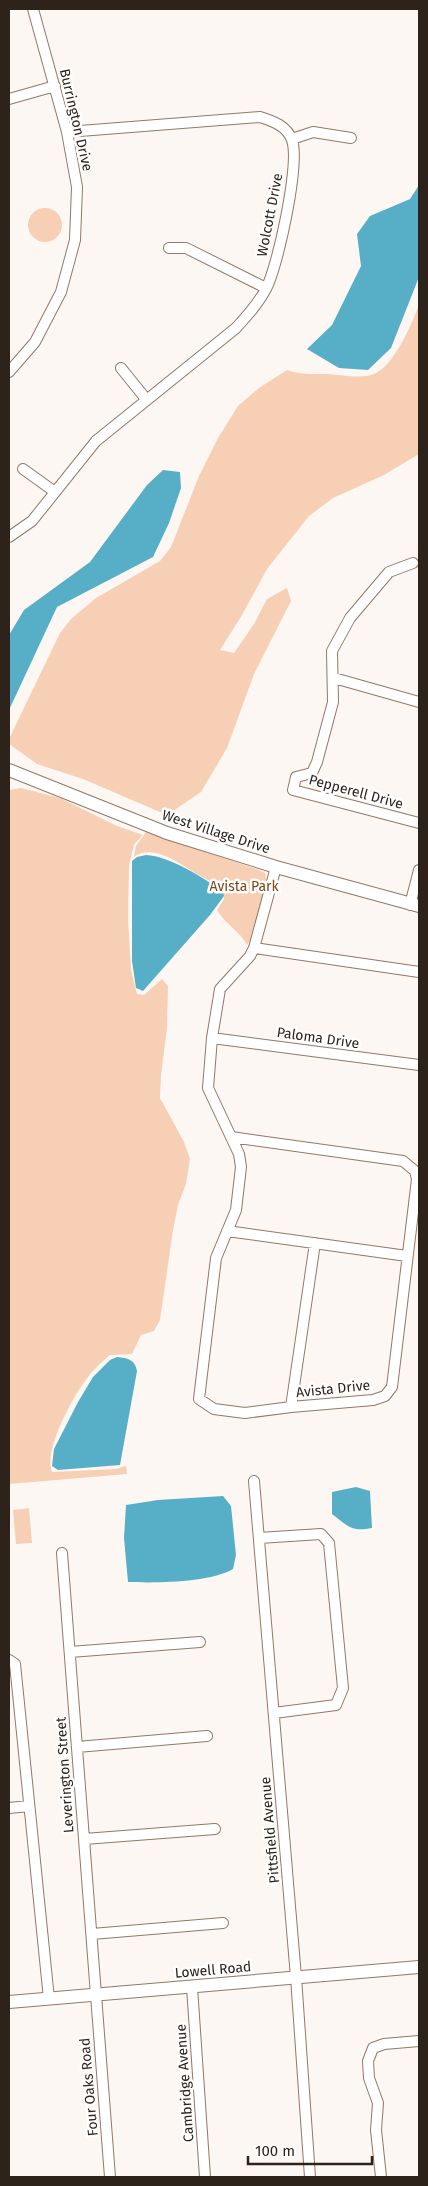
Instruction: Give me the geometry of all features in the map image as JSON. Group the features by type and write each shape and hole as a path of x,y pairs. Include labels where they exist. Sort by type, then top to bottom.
{"street":[{"name":"Burrington Drive","path":"9,372 35,342 61,292 75,240 78,187 67,132 33,9"},
{"path":"9,99 55,86"},
{"path":"67,132 260,117 279,123 292,140 313,132 351,138"},
{"name":"Wolcott Drive","path":"9,537 32,521 96,441 236,328 252,310 266,288 278,255 295,161 292,140"},
{"path":"168,248 186,248 266,288"},
{"path":"121,368 146,399"},
{"path":"23,468 55,492"},
{"name":"Pepperell Drive","path":"413,563 389,572 350,618 332,651 334,702 317,762 312,773 296,777 293,790 419,823"},
{"path":"334,678 419,702"},
{"name":"West Village Drive","path":"9,770 167,834 276,867 414,905"},
{"name":"Avista Drive","path":"231,1137 403,1161 415,1171 417,1179 392,1387 385,1396 373,1400 245,1413 214,1409 199,1399 216,1258 236,1210 241,1167 240,1154 231,1137 208,1088 212,1038 220,989 250,956 254,948 276,867"},
{"path":"414,905 419,870"},
{"path":"254,948 419,972"},
{"name":"Paloma Drive","path":"212,1038 419,1065"},
{"path":"227,1232 407,1256"},
{"path":"291,1407 315,1243"},
{"name":"Pittsfield Avenue","path":"254,1481 296,1978 310,2177"},
{"path":"259,1538 321,1534 329,1543 342,1666 343,1688 336,1705 274,1713"},
{"name":"Leverington Street","path":"62,1554 92,1934 94,1995"},
{"path":"70,1652 200,1642"},
{"path":"9,1660 15,1664 49,1999"},
{"path":"77,1746 207,1736"},
{"path":"9,1808 30,1806"},
{"path":"84,1839 215,1829"},
{"path":"92,1934 223,1923"},
{"name":"Lowell Road","path":"9,2002 419,1967"},
{"name":"Cambridge Avenue","path":"192,1987 205,2177"},
{"name":"Four Oaks Road","path":"94,1995 110,2177"},
{"path":"381,2177 376,2130 378,2103 369,2078 368,2061 373,2048 384,2044 419,2041"}],"green space":[{"path":"45,208 57,213 62,225 57,237 45,242 33,237 28,225 33,213"},
{"path":"419,304 419,454 384,475 333,498 309,516 267,569 220,650 234,653 254,624 267,599 287,588 291,601 254,674 227,748 201,792 167,815 83,779 37,764 9,744 9,739 60,633 71,619 96,598 160,561 171,547 199,476 218,438 238,406 259,388 287,370 312,374 351,376 374,374 381,370 395,354 407,333"},
{"path":"21,788 60,798 117,826 143,835 134,844 129,866 128,918 131,970 137,994 144,995 162,979 168,986 167,1028 160,1098 184,1142 190,1159 186,1184 178,1205 173,1230 160,1320 154,1331 141,1335 132,1354 110,1355 93,1371 70,1405 52,1449 50,1462 52,1472 116,1469 126,1466 127,1474 9,1484 9,790"},
{"name":"Avista Park","path":"146,832 265,873 267,883 252,938 247,945 217,910 224,899 224,890 166,856 149,852 141,853 134,857 136,846"},
{"path":"29,1508 32,1543 16,1544 13,1510"}],"water":[{"path":"419,185 419,277 391,348 368,370 339,368 307,349 332,325 361,266 357,234 370,216 410,199"},
{"path":"163,470 180,472 181,488 169,523 153,557 57,607 9,710 9,635 24,610 90,562 147,485"},
{"path":"146,855 176,863 197,874 223,892 224,896 210,915 143,991 136,988 132,961 132,861 137,857"},
{"path":"117,1357 132,1362 137,1371 120,1465 58,1470 52,1466 54,1449 78,1402 93,1377 110,1360"},
{"path":"356,1487 370,1491 372,1528 359,1529 350,1527 332,1514 332,1492"},
{"path":"223,1496 231,1506 236,1555 233,1569 223,1574 197,1580 128,1582 124,1538 126,1505 158,1500"}]}
